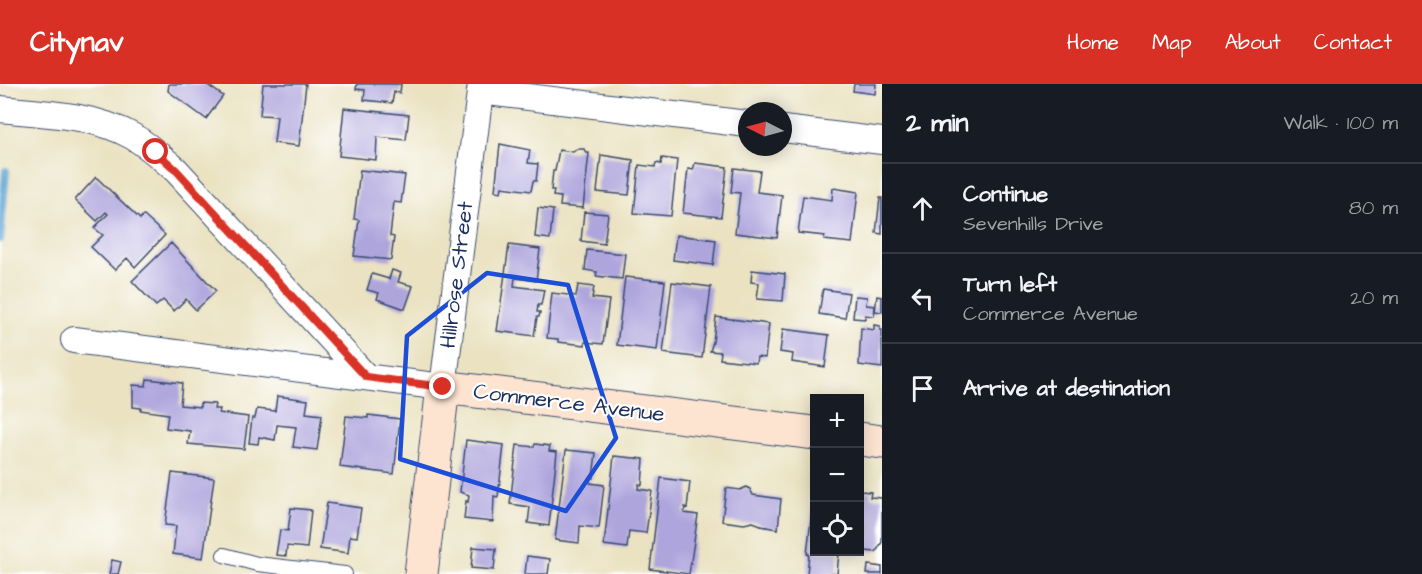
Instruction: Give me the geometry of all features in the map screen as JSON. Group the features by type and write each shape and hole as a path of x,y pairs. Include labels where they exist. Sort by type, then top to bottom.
{"street":[{"path":"480,88 738,123"},
{"name":"Hillrose Street","path":"421,574 480,88"},
{"path":"0,109 88,119 134,137 156,152 176,170 366,377"},
{"path":"792,130 882,141"},
{"name":"Commerce Avenue","path":"74,340 810,433"},
{"path":"864,440 882,442"}],"lane":[{"path":"224,555 257,564 345,574"}],"highlighted area":[{"path":"487,273 568,285 616,438 566,511 400,459 407,336"}],"building":[{"path":"169,84 206,84 223,96 206,119 168,91"},
{"path":"263,84 306,84 299,146 274,143 277,116 260,115"},
{"path":"357,84 401,84 400,93 394,92 392,103 364,100 365,90 356,89"},
{"path":"854,84 876,84 875,94 853,91"},
{"path":"344,108 409,115 406,140 377,137 376,160 339,156"},
{"path":"500,144 530,150 528,163 538,164 536,181 533,181 531,191 502,187 501,192 495,191"},
{"path":"577,149 584,149 586,153 589,153 583,208 560,206 561,197 553,196 554,190 551,190 559,150 573,152"},
{"path":"601,155 633,160 629,195 597,192"},
{"path":"662,158 677,160 671,216 634,213 639,165 655,167 656,163 661,164"},
{"path":"695,163 727,167 721,217 683,213 688,169 693,170"},
{"path":"734,168 760,171 757,192 782,195 777,238 735,233 740,193 731,192"},
{"path":"360,170 405,175 401,203 394,202 390,236 394,237 391,260 354,256 359,220 354,219"},
{"path":"96,177 140,219 143,215 165,235 135,267 127,258 115,270 91,247 103,235 94,228 108,214 106,212 97,221 75,200"},
{"path":"833,188 858,192 852,243 824,240 825,236 798,233 803,196 832,200"},
{"path":"880,198 882,198 882,234 876,233"},
{"path":"538,208 553,210 550,239 535,237"},
{"path":"584,212 608,214 604,244 581,241"},
{"path":"676,235 716,240 713,265 673,260"},
{"path":"171,243 216,291 196,310 186,299 174,311 163,300 156,306 132,281"},
{"path":"509,245 540,249 536,281 515,278 514,286 544,290 541,305 538,305 537,312 540,312 534,336 497,331"},
{"path":"587,250 625,254 622,279 596,276 597,272 585,270"},
{"path":"392,270 401,273 398,282 413,286 405,309 377,299 379,293 367,290 372,274 389,279"},
{"path":"752,270 785,274 783,301 757,299 759,283 751,282"},
{"path":"625,277 665,281 657,350 617,345"},
{"path":"672,282 711,287 702,358 663,353"},
{"path":"578,285 594,287 592,298 609,300 603,344 585,342 585,345 558,342 558,339 547,338 552,293 576,296"},
{"path":"823,289 849,293 845,318 819,314"},
{"path":"855,296 867,297 866,305 875,306 874,316 865,315 865,319 853,318"},
{"path":"877,296 882,297 882,312 875,311"},
{"path":"716,317 769,324 765,358 757,357 756,363 720,359 721,352 710,351"},
{"path":"874,325 880,326 882,330 882,368 859,365 861,328 874,330"},
{"path":"783,329 829,335 825,367 792,362 793,354 780,352"},
{"path":"147,379 182,383 180,405 200,407 200,403 215,404 214,409 220,409 219,413 248,417 244,449 188,444 190,431 166,428 168,414 133,407 133,385 146,386"},
{"path":"277,396 308,400 306,413 322,415 317,450 293,447 296,427 277,425 275,440 259,437 258,444 249,443 252,418 255,418 257,409 275,411"},
{"path":"368,415 400,419 394,474 340,467 346,416 368,418"},
{"path":"466,440 504,445 498,497 494,496 493,522 464,519 469,495 460,492"},
{"path":"535,444 550,446 549,451 557,452 549,526 528,523 530,507 510,504 517,445 534,447"},
{"path":"566,450 596,453 593,478 590,478 590,483 604,485 599,528 580,526 579,543 555,540"},
{"path":"614,456 644,459 642,485 639,484 638,489 652,491 646,533 629,531 627,548 604,545"},
{"path":"172,473 214,478 203,558 173,554 176,526 165,525"},
{"path":"661,478 690,482 687,508 685,507 684,513 698,515 689,574 650,569"},
{"path":"746,487 753,495 781,499 778,529 753,522 744,524 722,521 726,488 740,490"},
{"path":"864,491 871,492 870,497 882,498 882,542 876,552 865,551"},
{"path":"327,503 361,508 357,537 350,536 348,553 320,549"},
{"path":"291,508 311,510 307,548 287,546 286,556 276,555 280,530 288,531"},
{"path":"810,528 810,556 839,556 837,574 807,574 809,554 807,554"},
{"path":"473,547 496,549 494,570 471,568"},
{"path":"527,556 550,559 548,574 525,574"},
{"path":"112,560 121,562 118,574 109,574"},
{"path":"868,565 882,567 882,574 867,574"}],"waterway":[{"path":"0,239 6,171"}],"route":[{"path":"156,152 176,170 366,377 443,387"}]}
